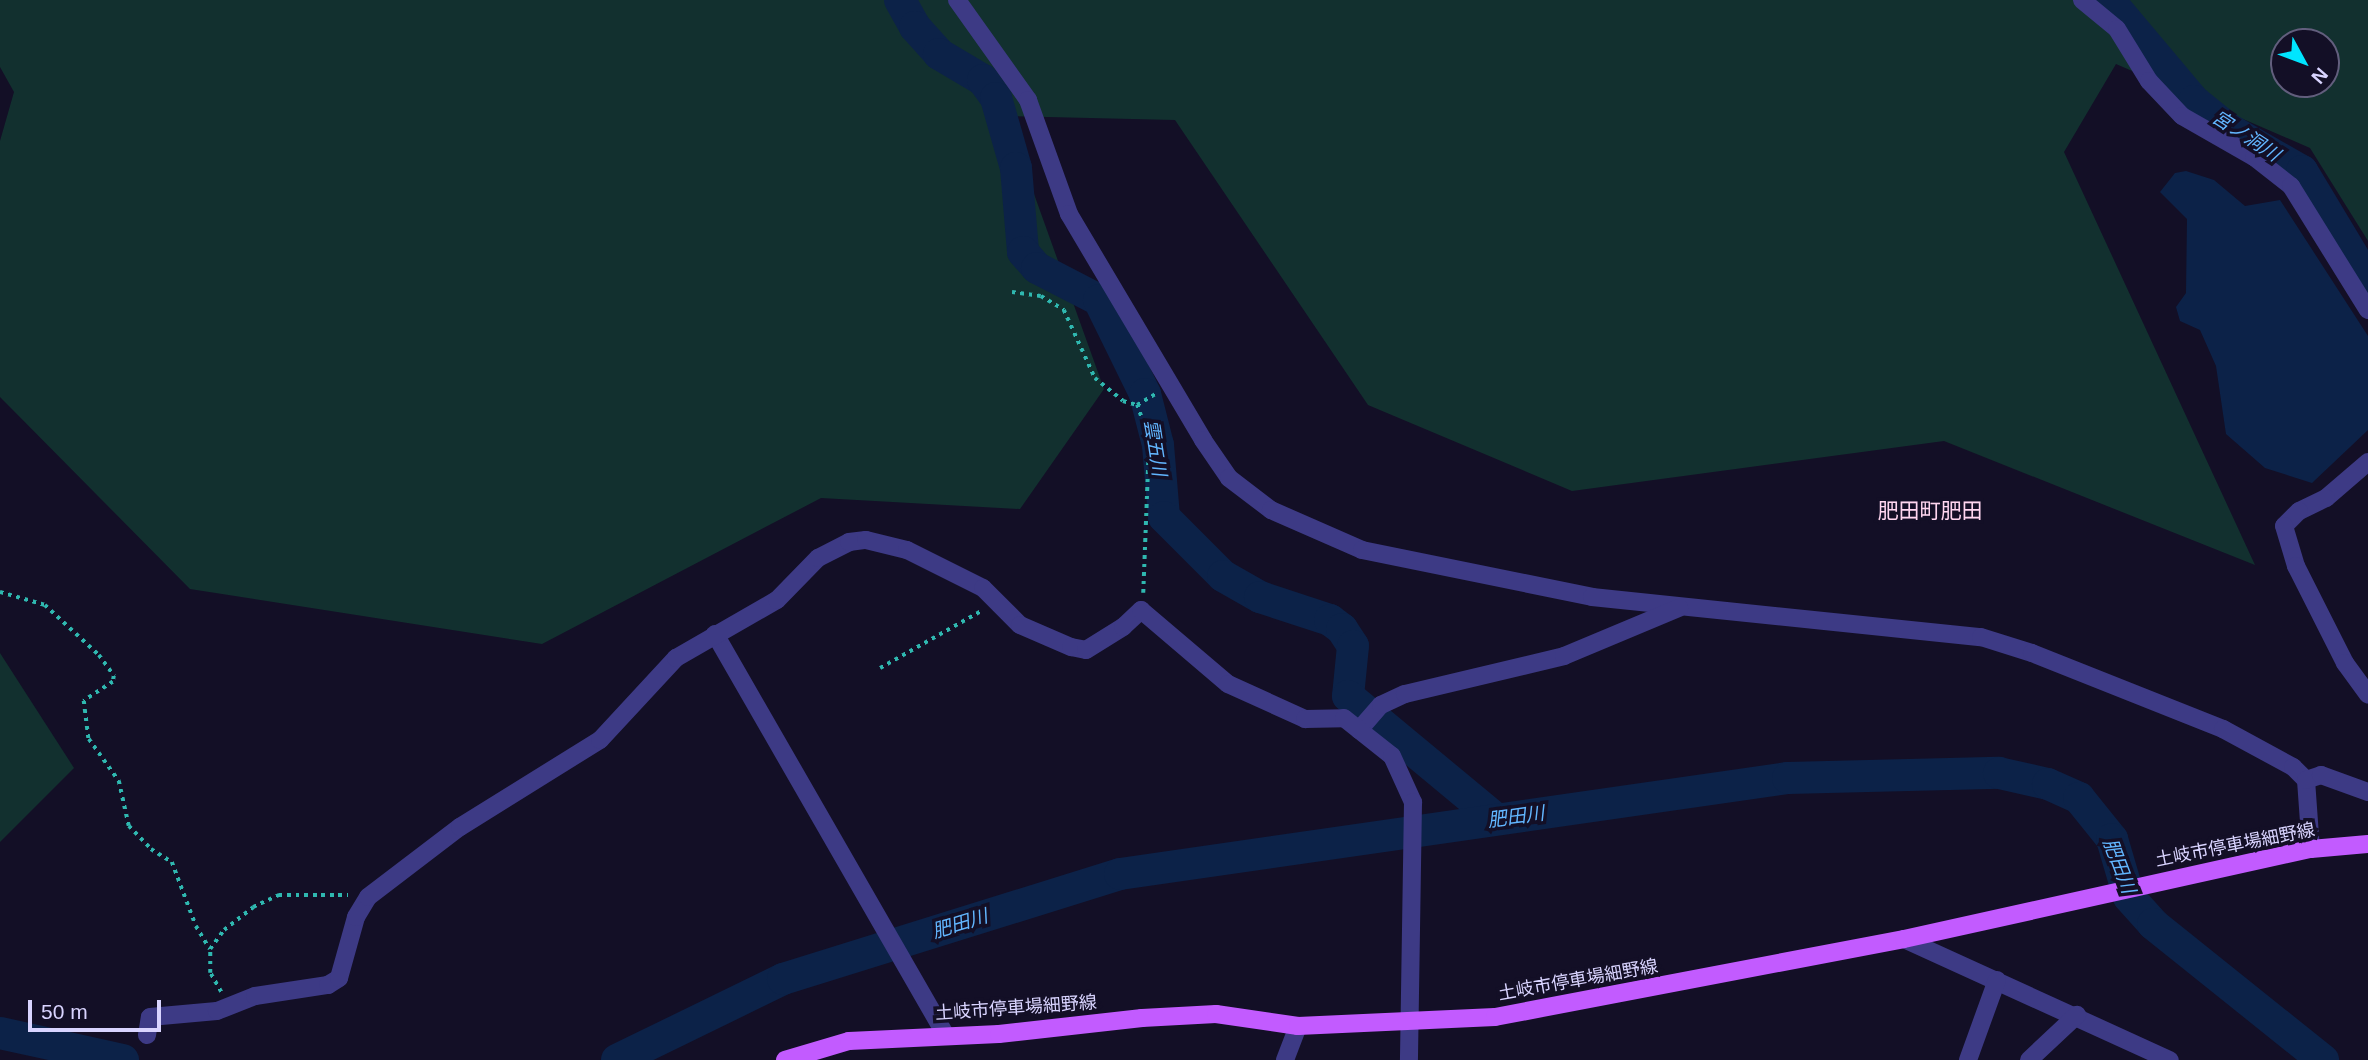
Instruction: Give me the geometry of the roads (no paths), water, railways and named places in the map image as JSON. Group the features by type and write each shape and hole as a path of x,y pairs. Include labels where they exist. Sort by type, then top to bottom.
{"main road":[{"name":"土岐市停車場細野線","path":"785,1060 849,1041 945,1034 999,1034 1216,1014 1298,1026 1412,1024 1496,1017 1904,939 2100,893 2311,849 2368,844"}],"street":[{"path":"957,0 1028,100 1069,214 1170,384 1229,478 1271,510 1321,536 1362,550 1592,597 1981,637 2223,729 2283,760 2306,780 2311,849"},
{"path":"2082,0 2117,29 2149,81 2182,116 2254,157 2291,186 2368,310"},
{"path":"2368,462 2326,498 2299,511 2284,526 2296,566 2345,663 2368,695"},
{"path":"147,1035 150,1017 201,1014 255,996 328,985 339,978 356,917 368,897 460,827 600,740 676,658 777,600 818,558 849,542 887,542 996,597 1037,635 1086,650 1141,610 1228,684 1306,719 1343,718 1361,728 1392,757 1413,802 1412,1024 1409,1060"},
{"path":"1361,728 1381,705 1405,694 1564,656 1679,608"},
{"path":"715,635 876,910 945,1034"},
{"path":"2306,780 2321,775 2368,792"},
{"path":"1904,939 2077,1015 2170,1060"},
{"path":"1968,1060 1997,980"},
{"path":"2029,1060 2077,1015"},
{"path":"1285,1060 1298,1026"}],"water":[{"path":"2186,171 2214,180 2245,206 2280,200 2368,336 2368,430 2312,483 2265,468 2226,434 2216,366 2200,330 2180,321 2176,307 2186,293 2187,219 2160,192 2175,173"}],"waterway":[{"name":"雲五川","path":"900,0 915,27 939,54 983,80 996,98 1016,168 1023,252 1037,268 1099,300 1145,394 1158,445 1164,517 1223,576 1260,597 1330,620 1342,629 1353,646 1348,696 1496,819"},
{"name":"宮ノ洞川","path":"2109,0 2194,101 2230,130 2302,171 2368,281"},
{"name":"肥田川","path":"617,1060 783,979 1120,874 1788,778 1999,773 2048,784 2079,798 2112,839 2129,897 2153,924 2323,1060"},
{"name":"肥田川","path":"0,1033 123,1060"},
{"name":"肥田川","path":"103,1060 105,1056"}],"district":[{"name":"肥田町肥田","path":"1930,511"}]}
